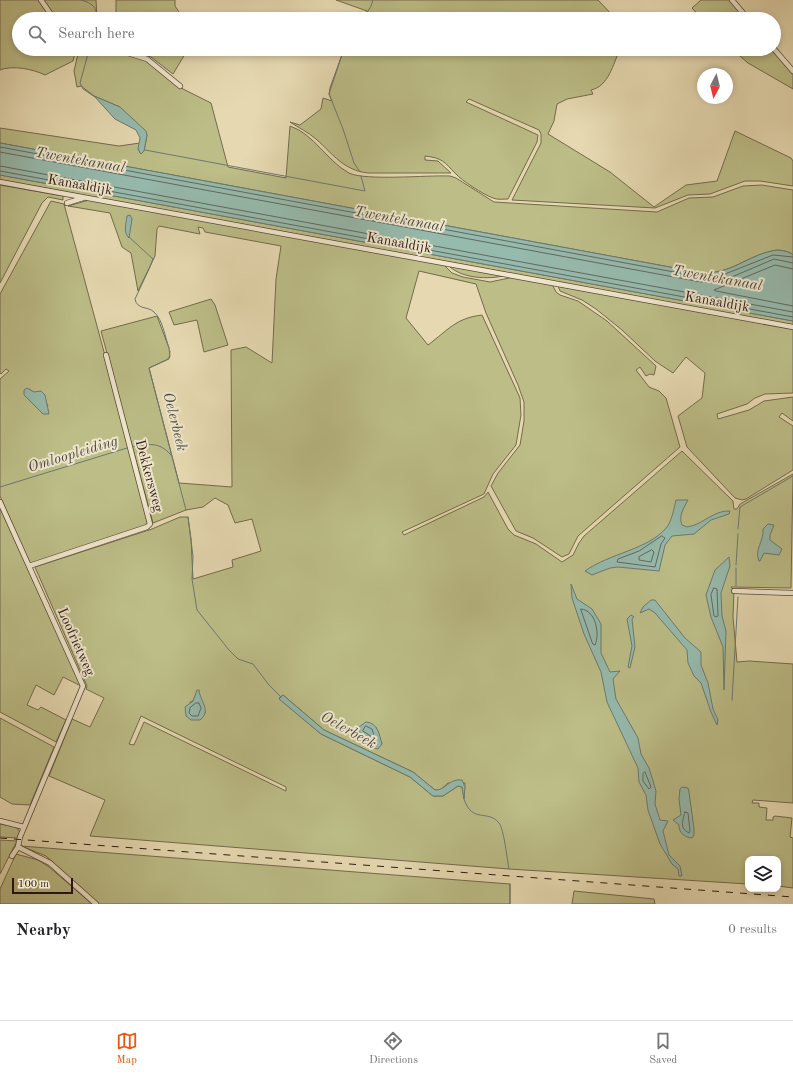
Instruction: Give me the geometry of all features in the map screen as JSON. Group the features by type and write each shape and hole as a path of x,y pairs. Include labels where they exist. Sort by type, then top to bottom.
{"street":[{"path":"41,0 49,12"},
{"path":"732,0 742,12"},
{"path":"138,56 148,59 180,86"},
{"path":"780,56 793,71"},
{"name":"Kanaaldijk","path":"0,182 793,327"},
{"path":"63,194 66,202 85,197"},
{"name":"Dekkersweg","path":"29,566 149,526 150,520 106,355"},
{"name":"Loofrietweg","path":"0,502 84,686 24,827 18,848"},
{"path":"734,591 793,593"},
{"path":"0,821 24,827"},
{"path":"12,856 18,848 50,863 96,904"}],"green space":[{"path":"0,0 39,0 47,12 12,12 12,56 74,56 73,61 45,75 22,68 0,70"},
{"path":"43,0 96,0 97,12 51,12"},
{"path":"116,0 175,0 175,6 179,12 116,12"},
{"path":"336,0 598,0 609,12 366,12"},
{"path":"701,0 729,0 740,12 696,12 692,8"},
{"path":"77,56 136,56 144,58 183,89 211,103 228,167 286,178 290,126 306,135 334,162 349,173 368,177 450,176 456,178 494,202 657,212 689,198 713,197 743,186 762,185 793,190 793,255 786,251 774,250 763,253 722,271 702,273 0,143 0,128 119,146 140,143 138,149 141,154 144,151 147,135 120,107 94,96 81,86 77,87 74,71"},
{"path":"148,56 184,56 173,74"},
{"path":"341,56 617,56 610,74 602,84 591,90 593,94 567,99 557,104 554,121 548,134 610,172 654,207 686,185 717,181 735,131 791,158 793,161 793,186 760,181 745,181 710,194 688,195 655,208 512,200 541,143 541,134 539,130 469,99 466,102 538,135 537,142 508,199 496,199 484,194 459,177 443,161 431,157 425,156 425,160 438,161 451,173 368,173 352,169 345,165 307,132 290,122 300,125 321,109 323,98 332,101 329,94"},
{"path":"740,56 778,56 793,73 793,89 748,63"},
{"path":"0,175 793,321 793,325 0,180"},
{"path":"0,185 63,196 63,200 48,197 42,203 0,283"},
{"path":"89,200 442,263 452,273 463,277 490,282 514,277 552,284 556,292 560,295 578,301 607,321 656,366 654,375 650,374 646,376 640,367 636,370 649,387 659,391 666,398 680,447 578,536 569,554 562,557 533,538 516,531 491,486 498,473 520,445 524,421 524,402 486,313 476,284 419,271 406,318 428,345 459,322 482,315 520,398 521,415 516,445 493,474 484,494 402,532 404,535 484,497 488,492 508,529 514,535 536,544 562,562 573,555 584,536 682,451 733,501 734,509 737,509 740,504 793,474 791,588 731,587 734,591 733,617 737,662 749,661 793,664 793,803 753,800 752,803 759,803 759,807 767,808 766,820 773,820 773,817 775,816 792,818 790,837 793,838 793,888 781,886 781,856 745,856 745,884 509,869 90,836 105,800 49,776 72,719 90,727 104,698 86,689 87,686 35,567 152,529 180,517 188,517 191,539 193,579 233,567 232,560 261,551 252,519 235,523 228,505 215,498 203,507 186,510 153,523 101,331 157,316 169,348 170,357 149,368 179,483 232,487 231,350 246,347 272,363 276,279 281,246 205,232 203,228 198,227 200,234 159,226 157,229 155,256 138,291 131,253 122,247 110,213 68,206","holes":["198,690 205,712 200,720 190,702 193,701","283,695 324,730 413,772 435,790 440,790 448,783 465,783 464,798 462,787 458,786 443,796 433,796 410,777 321,734 279,698","141,716 286,787 286,791 144,722 134,745 129,744","376,727 382,744 371,745 365,737 361,735"]},
{"path":"51,201 64,204 130,448 148,525 30,564 0,496 0,379 9,371 6,369 1,374 0,373 0,294","holes":["29,389 45,400 48,406 35,405 30,400"]},
{"path":"447,264 507,275 492,278 475,277 459,273"},
{"path":"558,286 793,329 793,393 765,394 755,398 747,404 717,414 718,419 749,410 764,401 793,397 793,421 782,413 779,417 793,426 793,470 746,499 742,500 735,498 687,447 678,416 702,398 705,373 686,357 673,373 655,361 622,330 596,309 582,300 560,291"},
{"path":"211,299 215,305 228,345 204,352 197,320 174,325 169,312"},
{"path":"0,508 81,686 63,677 54,695 36,685 27,705 38,710 41,707 66,720 56,742 0,712"},
{"path":"0,718 54,747 30,805 12,804 0,797"},
{"path":"0,824 16,827 20,832 18,838 0,837"},
{"path":"0,840 17,841 0,874"},
{"path":"21,846 510,884 510,904 99,904 46,856"},
{"path":"16,854 38,860 49,867 92,904 0,904 0,889"},
{"path":"574,891 654,899 655,904 572,904"}],"water":[{"path":"94,96 120,107 146,131 147,135 144,151 141,154 138,149 140,138 136,130 115,119"},
{"name":"Twentekanaal","path":"0,143 702,273 722,271 763,253 774,250 789,252 793,255 793,321 0,175"},
{"path":"130,215 132,219 129,238 125,228 127,216"},
{"path":"27,388 34,392 41,391 45,395 49,414 43,414 24,395 24,390"},
{"path":"676,500 688,500 682,512 681,518 682,525 687,527 698,524 718,513 730,511 729,514 711,520 694,534 672,536 665,545 659,571 618,567 610,568 592,575 585,571 595,565 650,541 659,535 669,524"},
{"path":"768,524 774,525 770,535 770,540 782,549 779,555 764,553 759,561 758,549 763,534 763,529"},
{"path":"729,557 730,566 721,593 722,616 726,631 724,690 723,647 711,617 706,595 715,570"},
{"path":"571,584 577,599 592,609 601,624 601,653 610,672 620,671 613,679 616,699 638,738 641,754 649,768 656,791 655,804 660,820 668,821 663,831 669,855 680,866 682,876 679,876 678,869 672,864 660,844 648,810 646,795 639,782 638,768 607,702 601,672 584,634 572,598"},
{"path":"651,600 655,600 685,638 701,652 701,665 708,683 713,709 718,720 717,725 701,683 694,676 688,663 687,650 655,613 649,609 640,613 643,607"},
{"path":"631,615 634,617 632,619 635,647 630,668 628,667 632,646 627,619"},
{"path":"197,690 199,690 205,713 200,720 191,720 186,716 185,707 193,701"},
{"path":"283,695 324,730 413,772 435,790 442,789 454,781 462,780 465,787 464,799 462,787 458,786 443,796 433,796 410,777 321,734 279,699"},
{"path":"366,722 373,724 379,733 382,744 378,749 374,748 359,732 359,727"},
{"path":"682,787 688,788 689,792 694,829 694,835 692,838 682,834 679,825 673,820 681,815 679,799 680,789"}],"waterway":[{"name":"Oelerbeek","path":"81,0 91,4 96,12"},
{"path":"367,12 373,0"},
{"name":"Oelerbeek","path":"87,56 80,83 83,89 95,97"},
{"path":"342,56 329,94 343,129 354,163 360,172"},
{"path":"145,150 365,191 361,176"},
{"name":"Oelerbeek","path":"129,237 153,259 135,299 136,302 138,305 152,310 160,319 169,348"},
{"name":"Oelerbeek","path":"170,351 169,359 149,368 186,510"},
{"name":"Omloopleiding","path":"132,447 148,445 158,446 162,447 171,455"},
{"name":"Omloopleiding","path":"0,487 127,448"},
{"path":"738,529 740,507 793,476"},
{"name":"Oelerbeek","path":"188,517 193,556 192,579 197,610 229,650 238,659 253,664 269,685 281,697"},
{"path":"736,565 738,534"},
{"path":"736,568 736,586"},
{"path":"732,700 738,597"},
{"name":"Oelerbeek","path":"464,799 467,807 471,811 476,814 495,819 501,826 509,869"},
{"name":"Oelerbeek","path":"510,884 510,904"}],"railway":[{"path":"0,838 793,897"}]}
